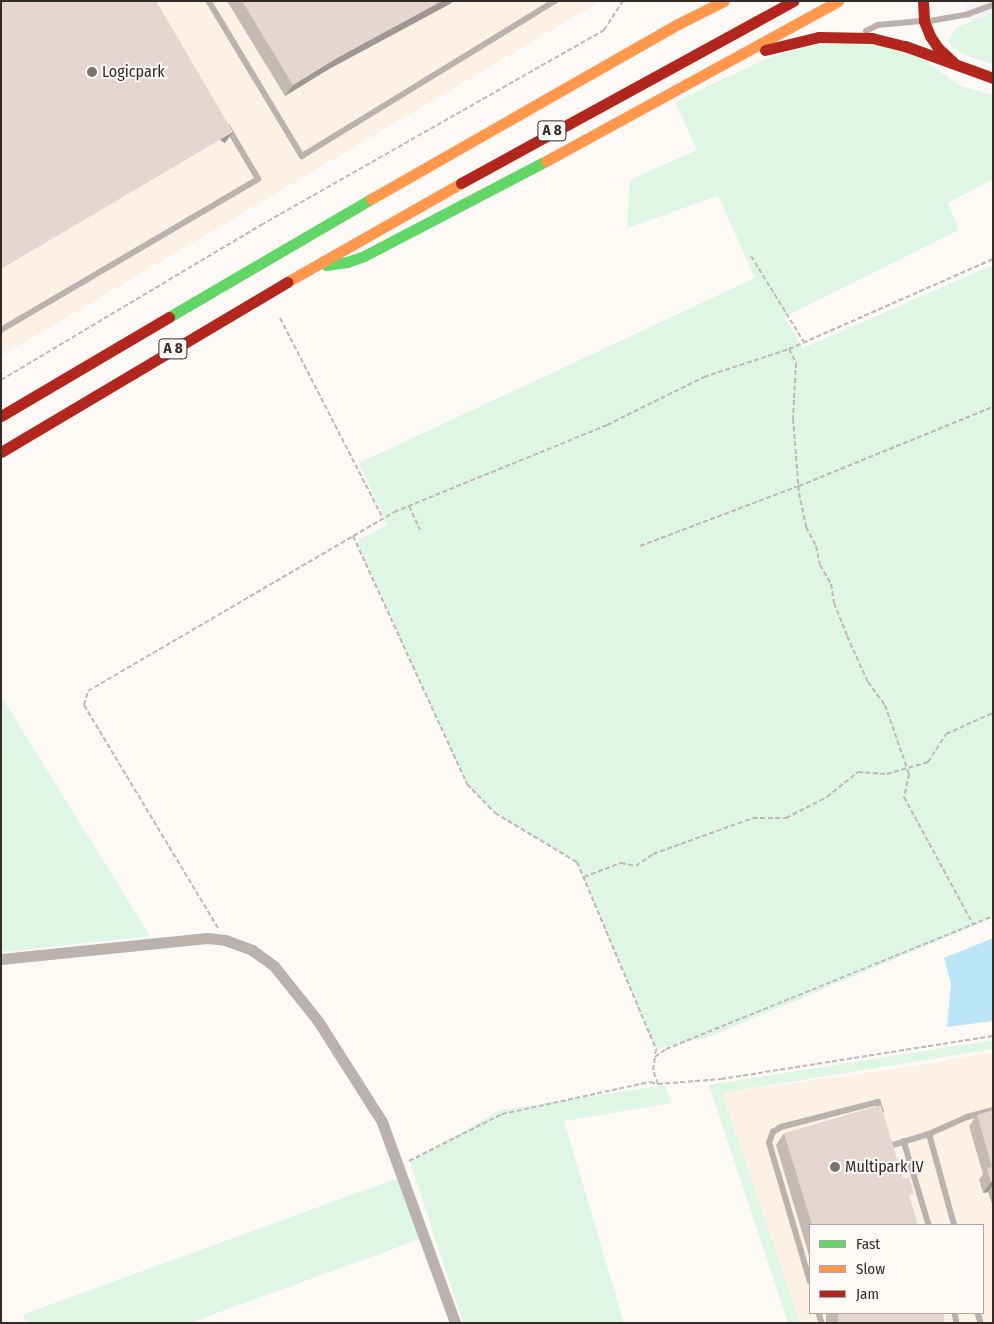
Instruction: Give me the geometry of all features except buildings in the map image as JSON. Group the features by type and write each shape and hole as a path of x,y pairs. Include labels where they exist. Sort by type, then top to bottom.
{"highway":[{"path":"678,24 711,1"},
{"name":"A 8","path":"1,416 301,240 678,24 724,1"},
{"name":"A 8","path":"1,452 313,266 557,128 793,1"},
{"path":"313,266 347,262 364,256 499,186 838,1"},
{"path":"922,1 924,21 930,36 938,48 961,69"},
{"path":"711,69 787,44 819,37 854,36 896,44 961,69 993,78"}],"street":[{"path":"1,959 207,938 225,940 252,950 274,966 318,1022 382,1122 400,1166 455,1323"}],"lane":[{"path":"210,1 302,156 555,1"},
{"path":"854,36 878,25 937,21 968,14 993,5"},
{"path":"1,330 258,179 223,120"},
{"path":"809,1279 769,1143 773,1132 781,1127 878,1102 883,1119"},
{"path":"888,1137 890,1146 928,1134 967,1117 993,1110"},
{"path":"928,1134 954,1224"},
{"path":"904,1141 929,1224"}],"path":[{"path":"1,380 261,225 604,30 623,1"},
{"path":"751,256 804,342"},
{"path":"225,940 84,705 88,690 383,518 607,425 704,377 804,342 993,258"},
{"path":"280,318 383,518"},
{"path":"789,348 796,363 793,419 799,486 806,527 816,546 820,565 831,584 834,603 868,682 886,705 909,774 904,797 973,924"},
{"path":"640,546 799,486 993,407"},
{"path":"409,506 420,530"},
{"path":"354,536 467,784 495,813 577,862 656,1049 653,1070 658,1084"},
{"path":"583,878 621,863 636,866 653,854 753,818 786,818 828,797 858,772 887,774 928,762 946,734 993,713"},
{"path":"655,1057 666,1049 993,916"},
{"path":"400,1166 502,1114 650,1082 658,1084 721,1079 993,1036"}],"shaded area":[{"path":"1,1 601,1 1,356"},
{"path":"964,1 993,1 993,57 979,53"},
{"path":"993,1052 993,1323 800,1323 722,1093 928,1064"}],"green space":[{"path":"993,13 993,64 969,57 953,47 948,41 957,27"},
{"path":"872,42 916,55 961,86 993,95 993,179 948,203 959,230 784,317 803,348 993,265 993,918 709,1037 656,1049 577,862 495,813 467,784 356,541 387,525 359,463 755,278 718,196 627,228 630,180 697,150 675,102 770,57 814,45"},
{"path":"1,696 150,936 4,952 1,947"},
{"path":"993,1040 993,1049 722,1093 800,1323 788,1323 709,1085"},
{"path":"665,1085 671,1103 564,1121 624,1323 463,1323 410,1162 500,1110"},
{"path":"398,1178 420,1239 190,1323 26,1323 23,1314"}],"water":[{"path":"993,938 993,1021 947,1027 951,984 944,958"}],"traffic: fast":[{"path":"326,265 347,262 364,256 546,161"},
{"path":"169,317 371,199"}],"traffic: slow":[{"path":"371,199 678,24 724,1"},
{"path":"546,161 838,1"},
{"path":"287,282 461,183"}],"traffic: jam":[{"path":"461,183 793,1"},
{"path":"923,1 924,21 930,36 938,48 953,62"},
{"path":"765,50 819,37 872,38 905,46 993,78"},
{"path":"1,452 287,282"},
{"path":"1,416 169,317"}],"place":[{"name":"Logicpark","path":"92,72"},
{"name":"Multipark IV","path":"835,1167"}]}
